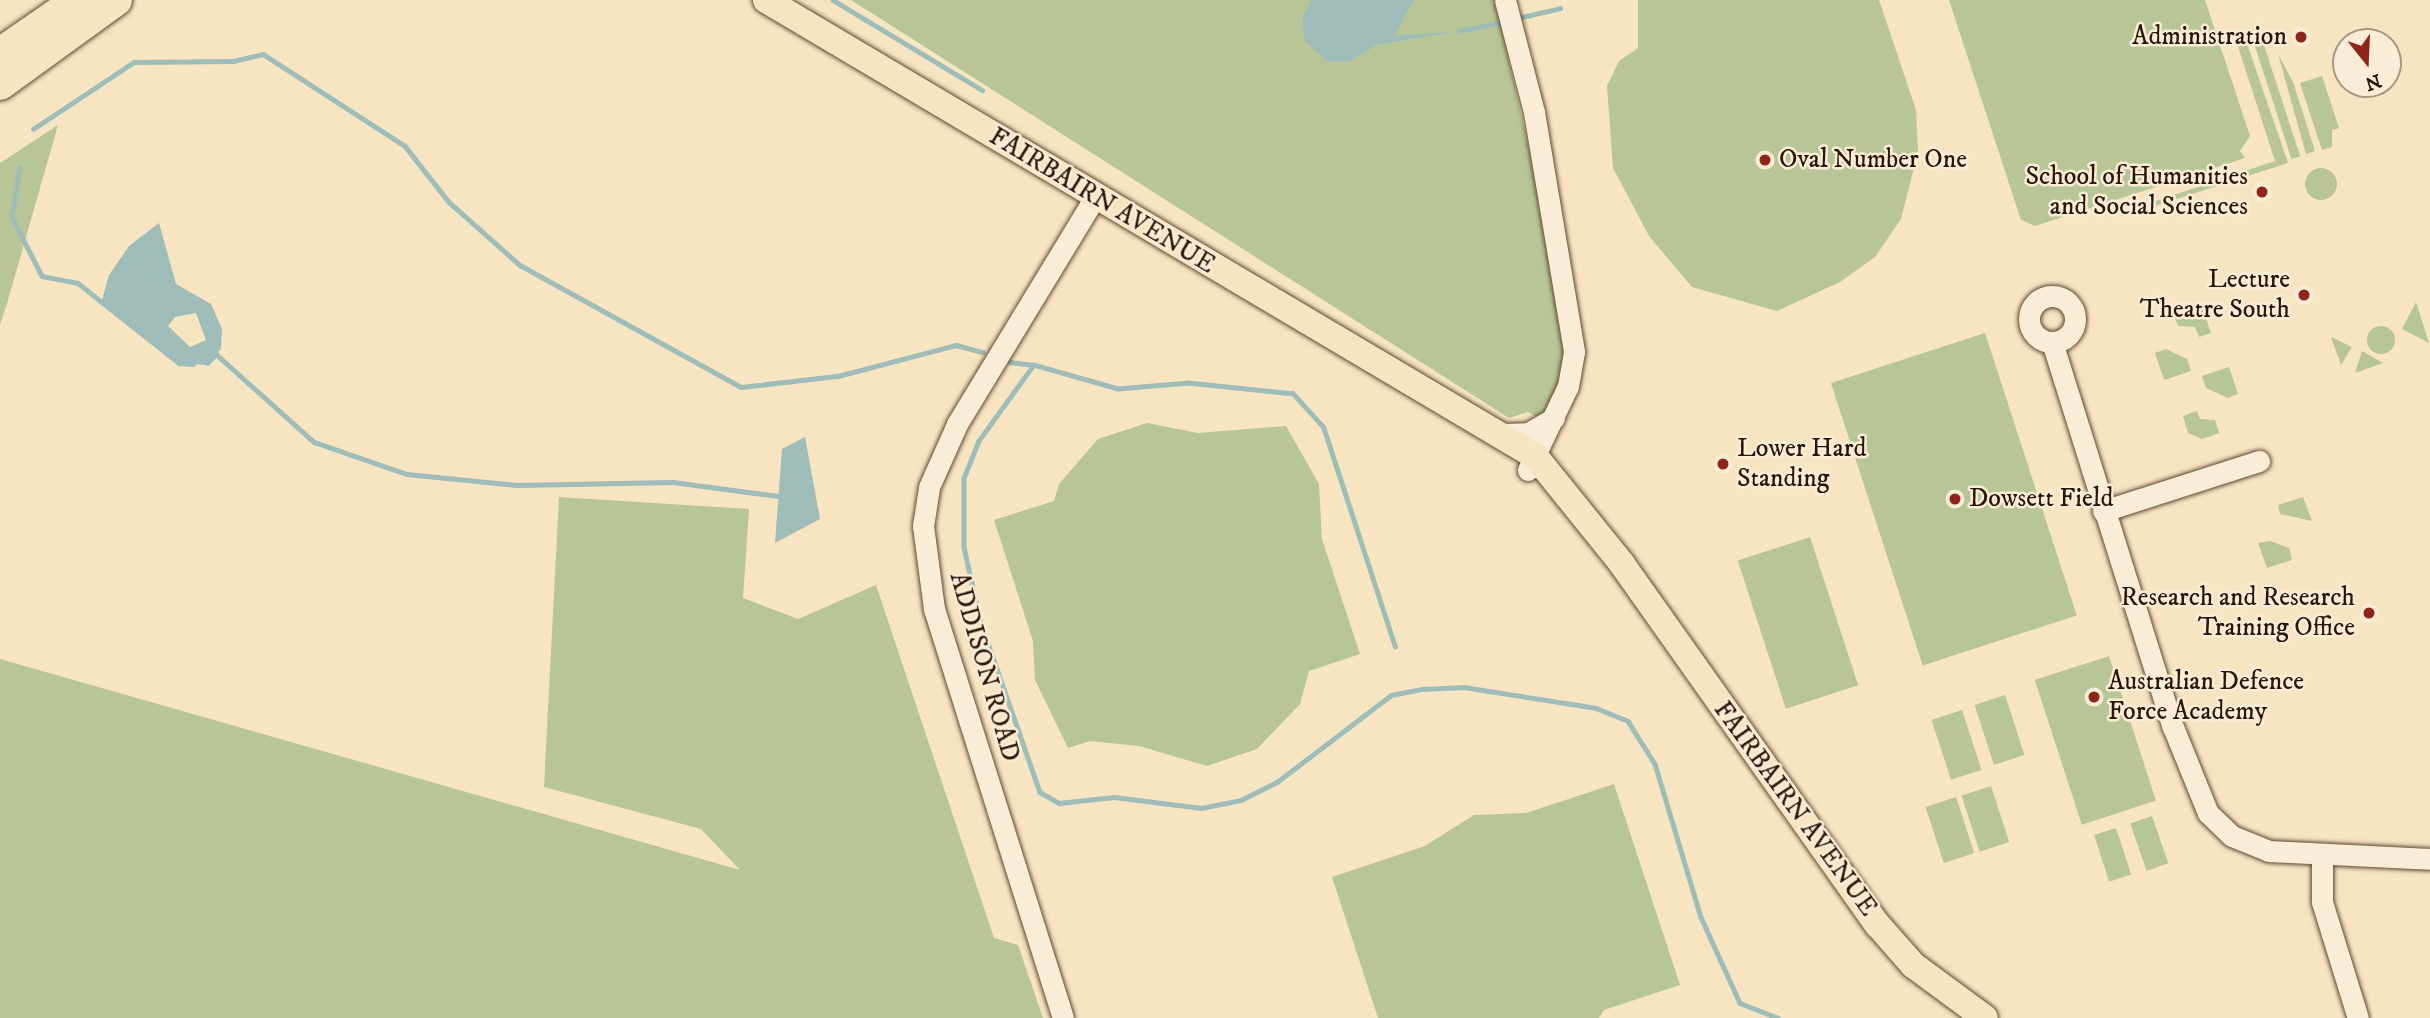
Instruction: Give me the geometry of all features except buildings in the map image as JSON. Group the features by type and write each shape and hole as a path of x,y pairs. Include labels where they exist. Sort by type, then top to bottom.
{"highway":[{"path":"0,54 78,0"},
{"path":"0,84 116,0"}],"main road":[{"name":"FAIRBAIRN AVENUE","path":"766,0 1439,402 1559,481 1878,925 1913,965 1985,1018"},
{"name":"FAIRBAIRN AVENUE","path":"1439,402 1503,434 1532,463 1627,578"}],"street":[{"path":"1505,0 1534,112 1572,313 1574,352 1555,418 1550,452 1559,481"},
{"name":"ADDISON ROAD","path":"1063,1018 934,609 923,526 929,487 957,424 1095,197"},
{"path":"2052,342 2103,510 2199,800 2245,843 2322,857 2430,859"},
{"path":"1503,434 1528,433 1555,418"},
{"path":"1532,463 1555,418"},
{"path":"2103,510 2259,461"},
{"path":"2322,857 2322,902 2358,1018"}],"green space":[{"path":"851,0 1495,0 1568,321 1562,383 1541,419 1528,412 1509,418"},
{"name":"Oval Number One","path":"1638,0 1879,0 1916,110 1918,152 1901,219 1875,257 1840,282 1777,311 1692,287 1649,236 1613,168 1607,86 1619,61 1638,48"},
{"path":"1949,0 2205,0 2250,136 2240,151 2245,158 2035,226 2021,220"},
{"path":"2243,32 2288,163 2155,206 2150,203 2275,161 2234,34"},
{"path":"2263,42 2300,156 2292,159 2254,45"},
{"path":"2278,54 2293,82 2315,151 2306,154"},
{"path":"2322,76 2339,128 2332,130 2332,147 2322,150 2300,83"},
{"path":"58,125 8,300 0,325 0,163"},
{"path":"2321,168 2333,172 2337,184 2333,196 2321,200 2309,196 2305,184 2309,172"},
{"path":"2416,302 2429,343 2402,329"},
{"path":"2201,304 2211,333 2199,337 2195,327 2178,326 2173,313"},
{"path":"2381,326 2391,330 2395,340 2391,350 2381,354 2371,350 2367,340 2371,330"},
{"name":"Dowsett Field","path":"1985,333 2077,615 1923,666 1831,383"},
{"path":"2331,337 2352,347 2341,365"},
{"path":"2166,349 2187,359 2191,371 2164,380 2155,353"},
{"path":"2362,351 2383,363 2355,373"},
{"path":"2229,367 2238,394 2228,398 2206,388 2202,376"},
{"path":"2197,411 2200,419 2215,420 2219,433 2202,439 2188,433 2183,416"},
{"path":"1147,423 1198,433 1286,426 1319,484 1322,539 1360,654 1309,671 1300,704 1257,749 1207,766 1139,746 1090,741 1068,748 1035,680 1033,641 994,520 1054,501 1059,484 1098,439"},
{"path":"559,497 749,509 743,598 798,619 876,585 994,938 1018,945 1043,1018 0,1018 0,659 740,870 701,829 544,787"},
{"path":"2303,497 2312,521 2280,514 2278,505"},
{"path":"1810,537 1858,685 1786,709 1738,560"},
{"path":"2270,541 2289,548 2292,560 2267,568 2258,543"},
{"path":"2109,656 2156,801 2082,825 2035,680"},
{"path":"2005,695 2024,755 1994,765 1975,705"},
{"path":"1962,710 1981,770 1951,780 1932,720"},
{"path":"1614,784 1680,985 1604,1010 1599,1018 1378,1018 1332,877 1425,846 1474,815 1526,813"},
{"path":"1991,786 2009,842 1980,852 1962,796"},
{"path":"1956,797 1974,853 1944,863 1926,807"},
{"path":"2152,816 2168,863 2147,871 2130,823"},
{"path":"2116,828 2131,875 2109,882 2094,835"}],"water":[{"path":"1311,0 1414,0 1394,36 1459,31 1376,45 1351,61 1328,62 1304,40 1303,17"},
{"path":"159,223 176,284 211,304 222,329 221,349 206,365 179,363 102,300 109,275 129,246","holes":["196,313 206,340 190,347 168,326 175,317"]},
{"path":"805,437 820,519 775,543 782,449"}],"waterway":[{"path":"833,0 982,90"},
{"path":"1522,17 1560,8"},
{"path":"1459,31 1498,23"},
{"path":"33,129 134,62 233,61 263,54 405,146 449,202 520,265 741,387 838,376 956,345 983,352"},
{"path":"20,168 12,217 42,276 78,283 179,363 193,364"},
{"path":"207,363 216,354 314,442 407,474 518,485 673,482 778,496"},
{"path":"1010,362 1034,365"},
{"path":"1395,647 1323,427 1293,394 1189,383 1118,389 1034,365 979,441 964,478 964,547 980,620 1040,792 1059,803 1114,797 1201,808 1241,800 1277,782 1391,695 1423,689 1464,687 1596,708 1628,721 1655,764 1701,917 1740,1003 1778,1018"}],"place":[{"name":"Administration","path":"2301,37"},
{"name":"Oval Number One","path":"1765,160"},
{"name":"School of Humanities and Social Sciences","path":"2262,192"},
{"name":"Lecture Theatre South","path":"2304,295"},
{"name":"Lower Hard Standing","path":"1723,464"},
{"name":"Dowsett Field","path":"1955,499"},
{"name":"Research and Research Training Office","path":"2369,613"},
{"name":"Australian Defence Force Academy","path":"2094,697"}]}
